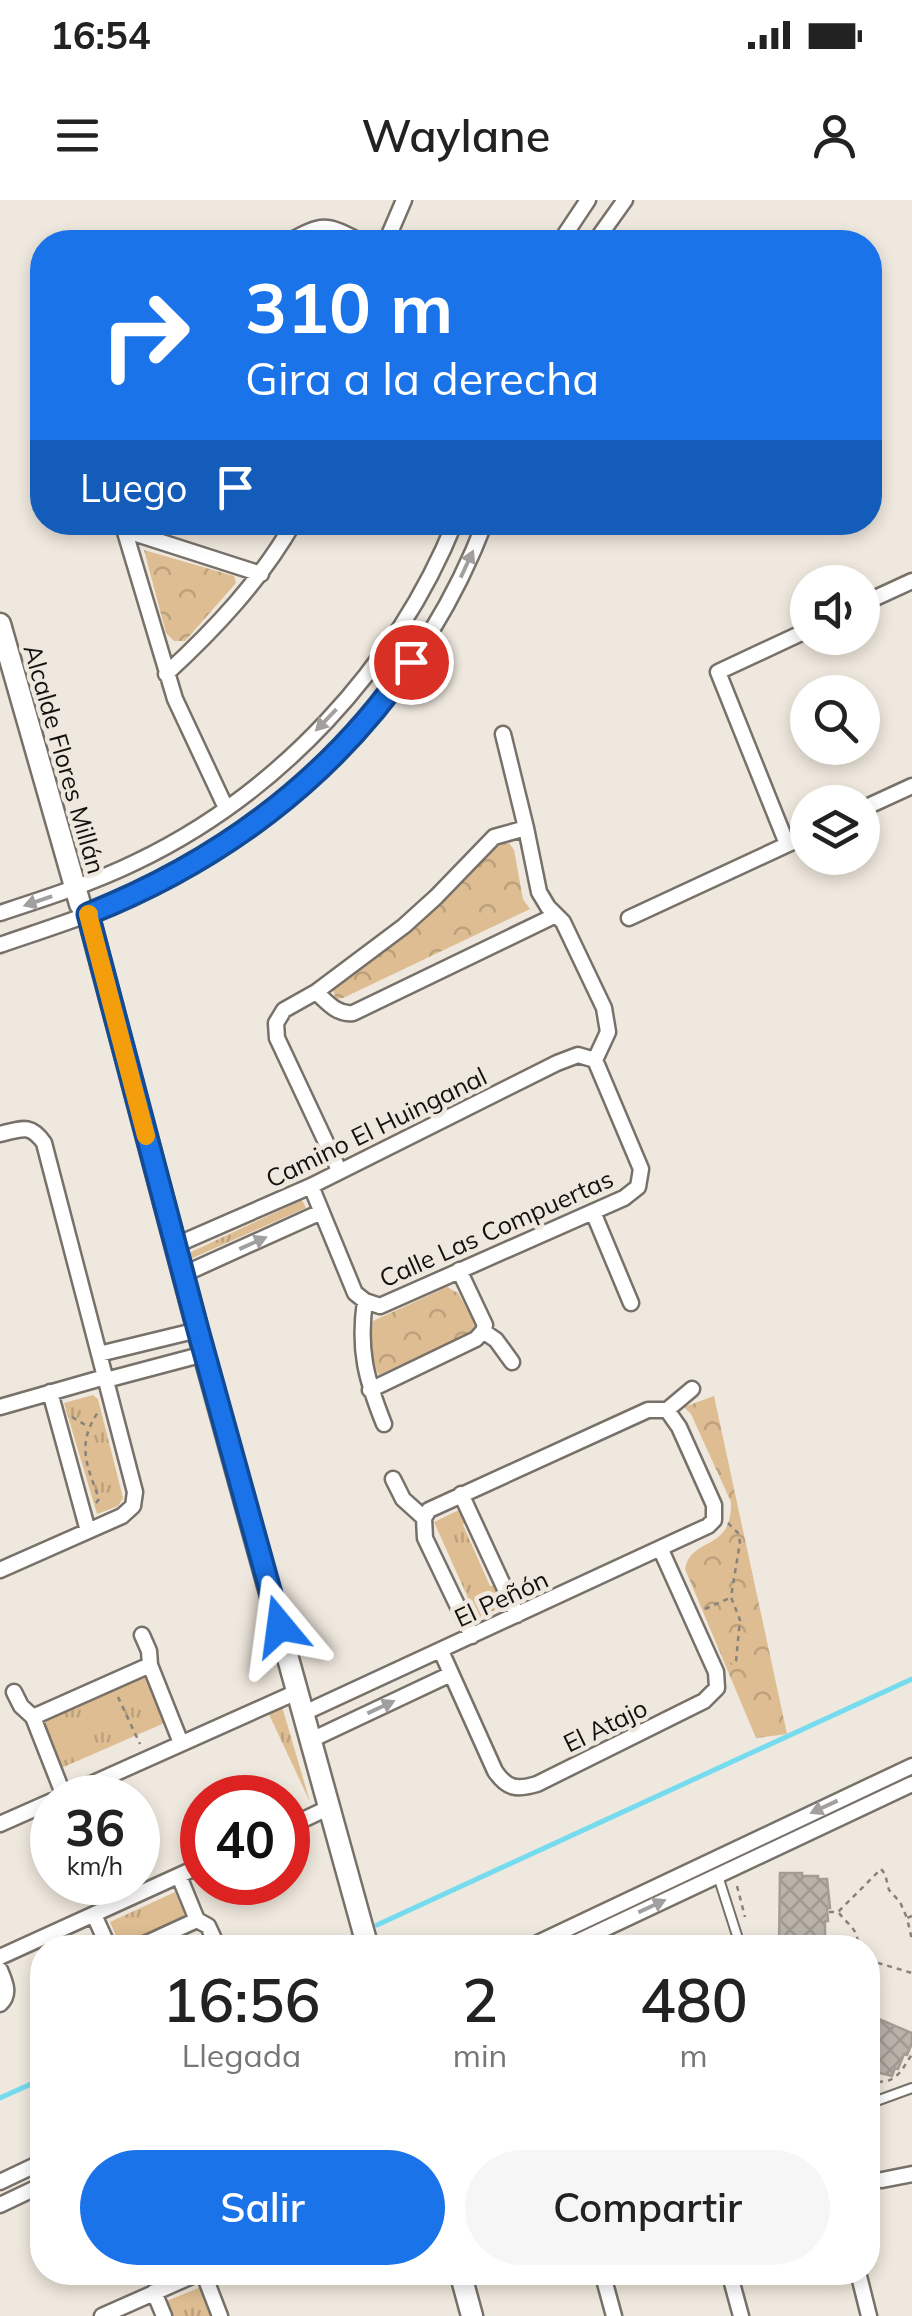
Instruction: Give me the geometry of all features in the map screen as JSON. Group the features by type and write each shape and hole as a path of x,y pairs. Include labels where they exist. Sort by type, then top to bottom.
{"street":[{"path":"391,230 404,200"},
{"path":"568,230 588,200"},
{"path":"604,230 625,200"},
{"path":"310,230 328,226 336,230"},
{"path":"126,535 175,700 226,808"},
{"path":"149,535 260,574"},
{"path":"166,674 202,641 260,574 286,535"},
{"path":"0,913 75,888 138,861 198,828 293,753 347,698 394,638 434,571 449,535"},
{"path":"0,946 124,900 194,864 259,821 319,770 375,711 423,645 478,535"},
{"path":"880,596 912,581"},
{"name":"Alcalde Flores Millán","path":"0,624 75,888 88,914 204,1354 364,1935"},
{"path":"787,844 718,672 790,638"},
{"path":"503,734 539,892 563,922 604,1008 608,1032 595,1060"},
{"path":"293,753 306,767 319,770"},
{"path":"880,801 912,786"},
{"path":"339,1170 275,1031 279,1016 414,916 494,837 526,828"},
{"path":"629,918 790,843"},
{"path":"316,992 338,1011 353,1013 556,915"},
{"name":"Camino El Huinganal","path":"176,1245 312,1186 557,1063 578,1054 595,1060"},
{"name":"Calle Las Compuertas","path":"312,1186 355,1293 365,1302 380,1306 593,1212 638,1187 641,1169 595,1060"},
{"path":"0,1134 24,1128 36,1132 44,1143 135,1492 132,1506 122,1516 86,1525 0,1570"},
{"name":"Camino El Huinganal","path":"184,1274 321,1212"},
{"path":"593,1212 631,1303"},
{"path":"370,1390 483,1331 485,1325 459,1270"},
{"path":"365,1302 363,1361 384,1424"},
{"path":"99,1354 198,1330"},
{"path":"483,1331 496,1340 512,1362"},
{"path":"0,1406 50,1392 107,1384 204,1354"},
{"path":"667,1410 692,1389"},
{"path":"50,1392 86,1525"},
{"path":"472,1636 424,1538 424,1518 436,1505 658,1408 667,1410 680,1426 714,1505 714,1516"},
{"path":"393,1480 402,1499 424,1518"},
{"path":"461,1494 517,1616"},
{"name":"El Peñón","path":"304,1714 701,1532 714,1516"},
{"path":"661,1550 716,1672"},
{"path":"142,1636 181,1743"},
{"name":"El Atajo","path":"441,1651 495,1771 510,1788 537,1784 704,1702 717,1688 716,1672"},
{"path":"33,1717 150,1665"},
{"path":"311,1740 450,1674"},
{"path":"109,1775 299,1691"},
{"path":"14,1692 33,1717 52,1775"},
{"path":"554,1935 912,1766"},
{"path":"592,1935 912,1784"},
{"path":"310,1817 330,1808"},
{"path":"0,1824 30,1811"},
{"path":"49,1935 178,1876 197,1920 208,1926 212,1935"},
{"path":"94,1915 103,1935"},
{"path":"164,1935 197,1920"},
{"path":"0,1957 30,1944"},
{"path":"0,1970 7,1986 3,2002"},
{"path":"0,2182 30,2168"},
{"path":"882,2180 912,2174"},
{"path":"0,2206 30,2192"},
{"path":"102,2316 171,2285"},
{"path":"207,2285 220,2316"},
{"path":"464,2285 472,2316"},
{"path":"606,2285 614,2316"},
{"path":"733,2285 741,2316"},
{"path":"862,2285 870,2316"},
{"path":"154,2292 164,2316"}],"lane":[{"path":"712,1860 737,1935"},
{"path":"880,2100 912,2088"}],"path":[{"path":"86,1525 99,1499 84,1454 88,1427 107,1384"},
{"path":"714,1516 738,1533 740,1542 731,1598 740,1620 736,1661 716,1672"},
{"path":"691,1616 731,1598"},
{"path":"111,1682 146,1758"},
{"path":"829,1912 838,1912 881,1869 889,1890 909,1917 912,1940"},
{"path":"838,1912 857,1935"},
{"path":"880,1963 912,1972"},
{"path":"880,2084 901,2072 912,2054"}],"green space":[{"path":"144,550 234,576 236,583 185,641 174,641 166,633"},
{"path":"509,843 514,850 523,899 530,909 336,999 333,990 447,896 500,844"},
{"path":"302,1200 306,1208 190,1259 189,1253"},
{"path":"447,1287 458,1293 476,1324 468,1334 379,1375 373,1356 373,1321"},
{"path":"93,1395 98,1399 123,1498 118,1506 97,1514 64,1403"},
{"path":"714,1396 787,1734 756,1738 685,1569 695,1551 719,1537 730,1518 731,1502 691,1414 684,1407"},
{"path":"461,1509 466,1520 463,1525 490,1586 495,1585 504,1606 477,1618 434,1522"},
{"path":"147,1671 169,1721 59,1769 38,1719"},
{"path":"281,1703 302,1775 297,1775 267,1710"},
{"path":"175,1892 186,1917 147,1935 116,1935 110,1922 147,1905 160,1905 160,1899"},
{"path":"201,2287 213,2316 170,2316 164,2302"}],"building":[{"path":"780,1873 827,1879 830,1908 825,1935 779,1935"},
{"path":"880,2020 912,2033 907,2055 904,2054 892,2076 880,2073"}],"waterway":[{"path":"377,1925 912,1679"},
{"path":"0,2098 30,2084"}],"slow traffic":[{"path":"89,914 146,1136"}],"route":[{"path":"280,1626 88,914 194,864 290,797 348,742 411,662"}]}
